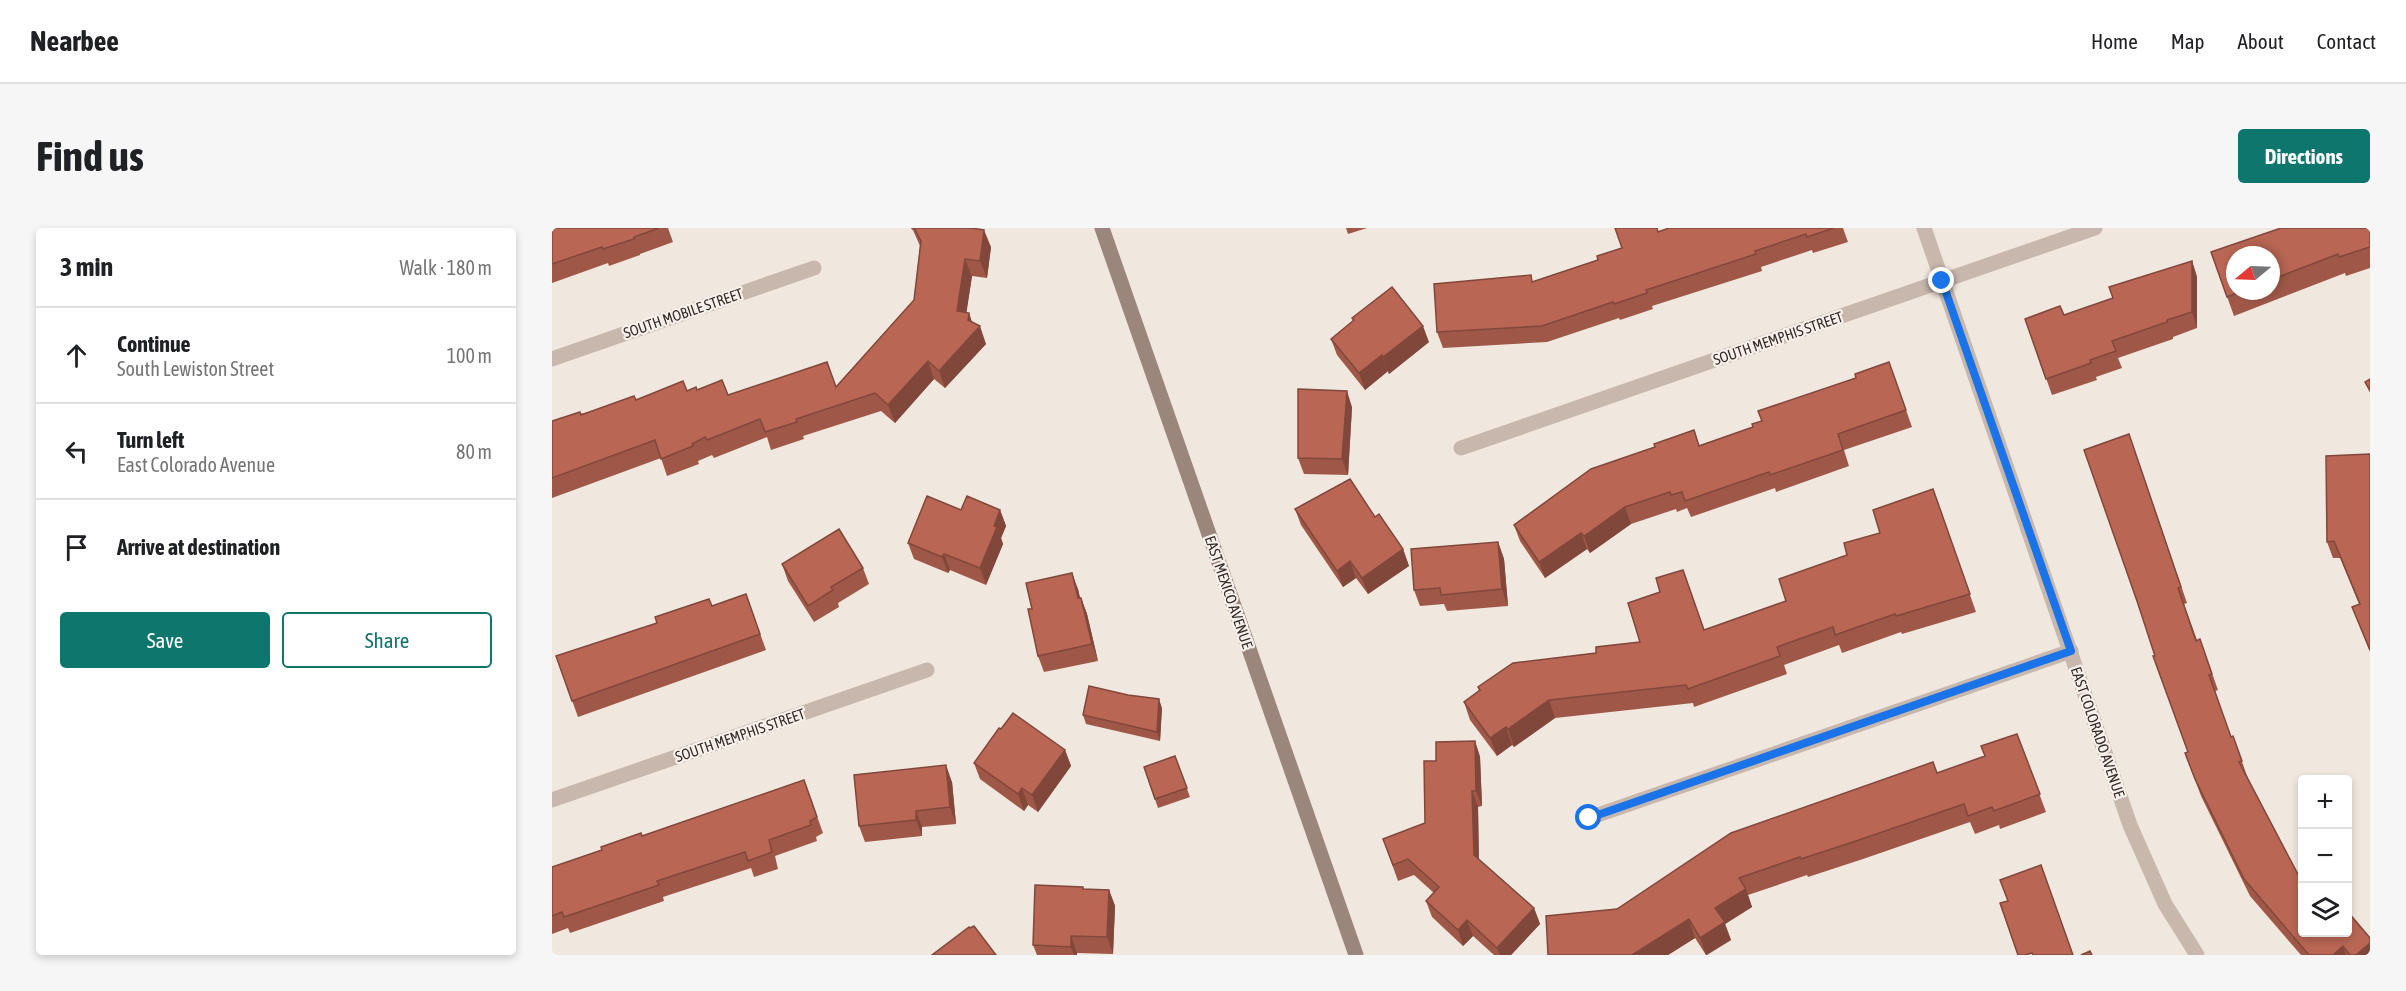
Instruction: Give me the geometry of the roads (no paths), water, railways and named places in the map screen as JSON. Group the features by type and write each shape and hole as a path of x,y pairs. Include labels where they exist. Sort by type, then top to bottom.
{"street":[{"name":"EAST MEXICO AVENUE","path":"1102,228 1356,955"},
{"name":"EAST COLORADO AVENUE","path":"1924,228 2130,825 2165,904 2197,955"},
{"name":"SOUTH MEMPHIS STREET","path":"1461,448 2095,228"},
{"name":"SOUTH MOBILE STREET","path":"552,358 814,268"},
{"path":"1589,818 2071,651"},
{"name":"SOUTH MEMPHIS STREET","path":"552,800 927,670"}]}
